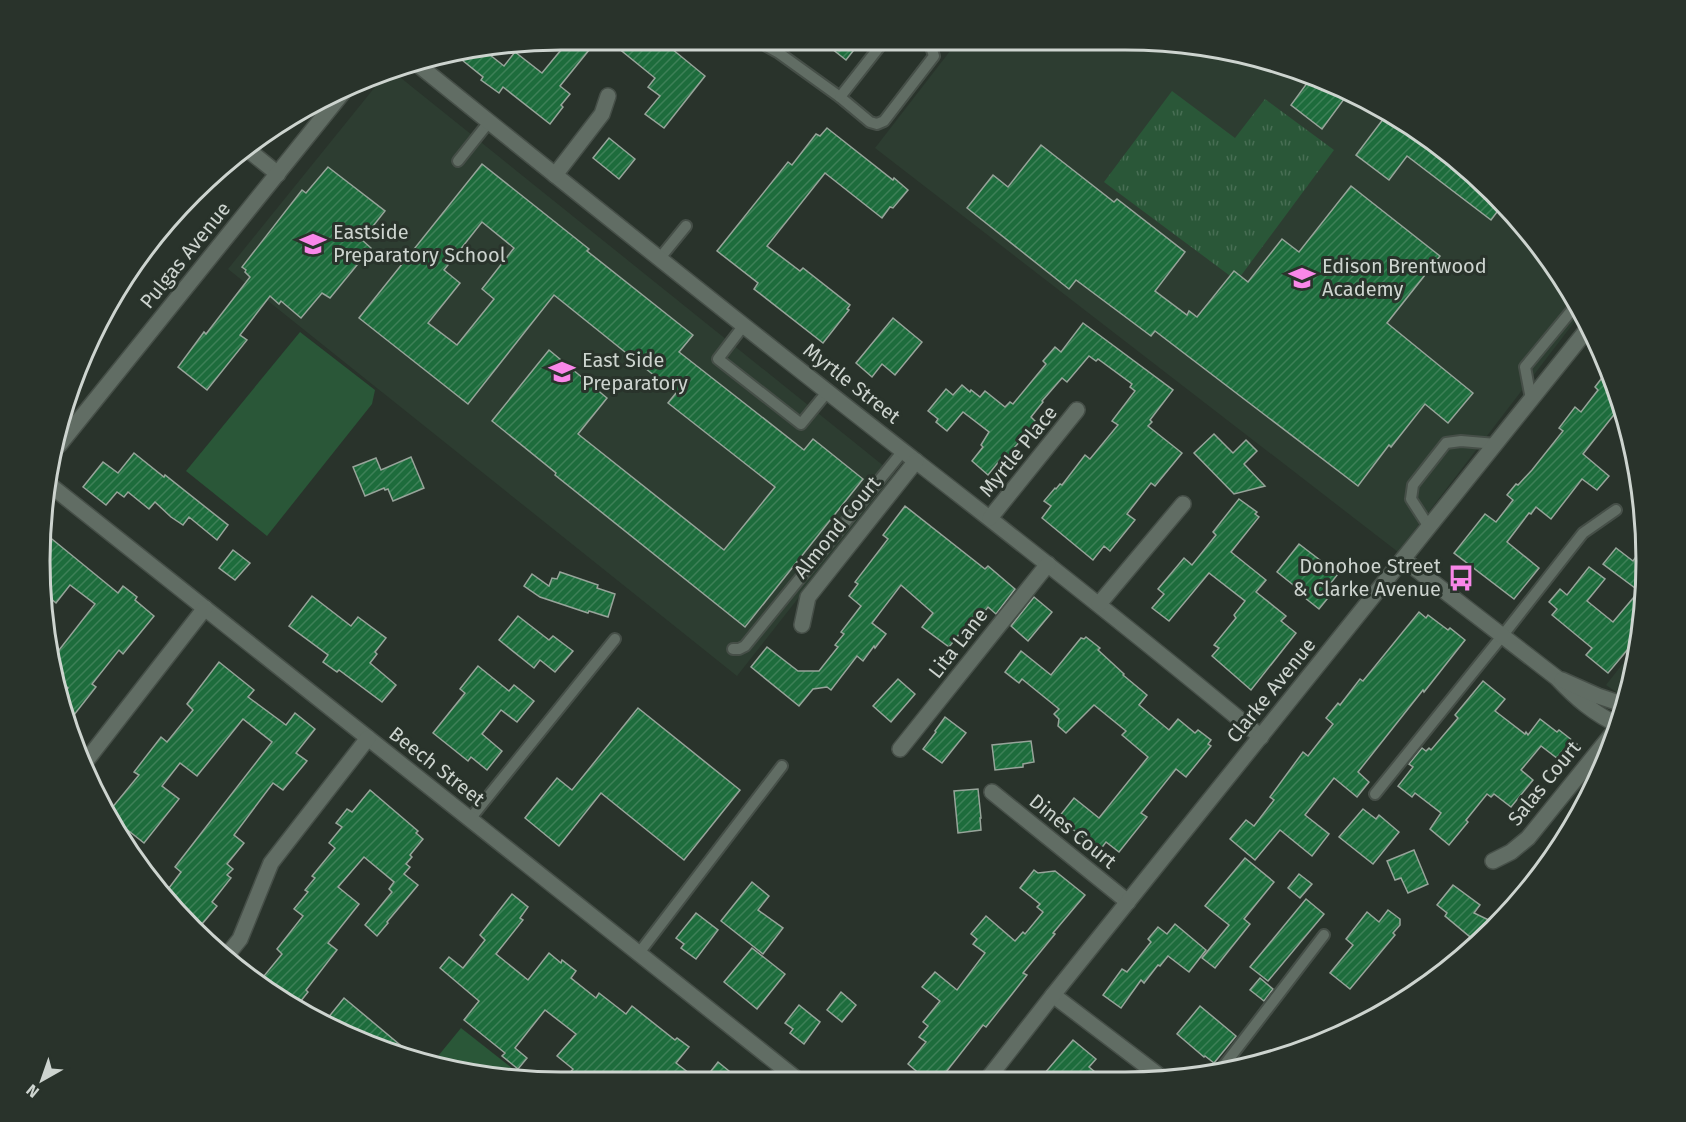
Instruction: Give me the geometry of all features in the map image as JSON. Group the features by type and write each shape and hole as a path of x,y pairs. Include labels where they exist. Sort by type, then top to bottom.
{"street":[{"name":"Myrtle Street","path":"423,69 1099,604 1260,737"},
{"path":"555,175 602,114 608,96"},
{"name":"Pulgas Avenue","path":"65,438 335,102"},
{"path":"252,153 278,174"},
{"name":"Clarke Avenue","path":"993,1072 1583,334"},
{"name":"Myrtle Place","path":"990,518 1077,410"},
{"name":"Almond Court","path":"802,625 808,597 916,461"},
{"name":"Beech Street","path":"55,489 788,1072"},
{"path":"1099,604 1183,504"},
{"path":"1403,559 1557,678 1575,698 1599,716 1610,720"},
{"name":"Lita Lane","path":"900,749 1048,564"},
{"path":"88,758 205,608"},
{"path":"1557,678 1616,702"},
{"path":"230,951 240,939 271,863 368,738"},
{"name":"Salas Court","path":"1493,861 1511,852 1528,837 1602,747"},
{"name":"Dines Court","path":"992,792 1128,902"},
{"path":"1053,995 1153,1071"}],"lane":[{"path":"774,50 840,97 870,122 877,124 884,121 934,56 932,50"},
{"path":"840,97 877,50"},
{"path":"458,161 489,122"},
{"path":"660,258 686,226"},
{"path":"1531,399 1525,367 1571,311"},
{"path":"744,325 718,359 801,424 828,391"},
{"path":"1429,527 1411,499 1413,485 1446,443 1461,441 1496,444"},
{"path":"733,649 745,646 903,451"},
{"path":"1375,794 1583,533 1616,510"},
{"path":"470,819 615,639"},
{"path":"639,953 782,766"},
{"path":"1226,1063 1324,935"}],"shaded area":[{"name":"Edison Brentwood Academy","path":"951,50 1158,51 1225,59 1321,88 1381,118 1436,155 1487,199 1510,224 1550,277 1576,320 1398,552 875,148"},
{"name":"East Side Preparatory","path":"401,78 895,475 737,676 228,269 378,84"},
{"path":"1628,658 1619,694 1606,685"}],"green space":[{"path":"1172,91 1235,138 1265,99 1334,150 1237,281 1104,182"},
{"path":"300,332 375,390 372,404 267,536 186,471"},
{"path":"461,1028 514,1070 461,1063 437,1057"}],"building":[{"path":"561,50 589,50 560,86 570,94 550,124 503,87 499,93 481,80 483,77 461,59 490,55 504,66 515,52 542,73"},
{"path":"621,50 673,50 705,76 664,128 645,114 660,96 648,87 655,78"},
{"path":"833,50 854,50 846,60"},
{"path":"1307,83 1344,99 1322,129 1291,105"},
{"path":"1383,119 1436,155 1462,176 1498,211 1491,220 1407,156 1389,180 1356,155"},
{"path":"827,128 908,190 882,218 825,173 767,246 800,271 803,268 850,305 847,309 849,310 823,343 754,289 758,283 717,251 788,162 792,165 816,134 820,136"},
{"path":"609,138 635,159 619,179 593,158"},
{"path":"1041,145 1114,202 1117,199 1185,252 1155,291 1187,315 1189,311 1197,317 1234,271 1248,282 1282,239 1299,252 1351,186 1440,256 1387,323 1473,393 1448,423 1425,404 1391,447 1389,445 1358,486 1155,331 1151,336 1076,280 1069,289 967,208 993,175 1008,187"},
{"path":"482,164 693,335 679,352 804,450 813,439 863,479 745,627 555,475 556,473 492,421 549,350 607,398 578,434 724,550 775,487 668,403 676,393 554,295 468,404 359,318","holes":["482,222 514,248 482,289 494,299 457,345 428,323 460,283 444,270"]},
{"name":"Eastside Preparatory School","path":"328,167 385,211 362,240 371,248 330,298 322,293 301,318 281,301 279,304 270,296 240,335 247,340 207,390 178,367 250,277 242,267 302,190 306,193"},
{"path":"893,318 922,342 895,375 882,364 872,377 856,363"},
{"path":"1083,323 1173,390 1148,426 1182,453 1155,486 1151,483 1127,514 1135,520 1110,551 1104,546 1093,560 1042,518 1051,506 1044,501 1055,488 1062,485 1085,455 1090,459 1118,425 1112,421 1135,391 1130,387 1132,384 1098,359 1096,361 1089,356 1067,382 1062,378 1042,401 1031,417 1036,422 1015,447 1017,449 1005,465 1000,460 988,475 972,461 983,447 981,445 989,432 963,412 947,431 928,411 946,389 953,395 962,385 980,397 985,391 1005,407 1010,402 1013,404 1046,364 1043,361 1055,347 1061,352"},
{"path":"1602,377 1614,414 1583,454 1609,476 1597,490 1582,479 1551,519 1536,507 1531,514 1529,513 1507,542 1539,568 1514,599 1454,553 1485,514 1496,522 1513,500 1507,495 1532,470 1563,431 1559,428 1575,407 1581,412 1598,390 1595,387"},
{"path":"1214,434 1233,453 1246,440 1257,451 1244,464 1265,486 1234,494 1194,453"},
{"path":"134,453 228,525 217,540 189,517 183,525 155,502 149,509 128,492 124,497 117,492 106,505 83,487 103,462 118,473"},
{"path":"411,457 424,488 393,501 388,489 384,488 365,496 353,467 376,458 381,470"},
{"path":"1239,499 1257,512 1255,514 1259,517 1231,552 1266,580 1256,592 1286,616 1281,621 1296,633 1251,690 1212,656 1219,648 1214,645 1236,618 1234,615 1245,601 1209,573 1169,621 1152,608 1164,594 1158,589 1184,558 1192,565 1216,535 1213,532"},
{"path":"905,506 985,569 988,566 1015,589 996,614 988,607 977,621 973,617 949,647 922,627 933,613 901,585 872,623 886,634 875,648 874,646 863,661 857,656 831,690 827,687 813,689 799,706 751,667 767,647 798,671 819,671 838,647 835,645 844,634 841,632 861,606 849,596 858,584 855,582 888,539 883,535"},
{"path":"51,538 118,593 123,586 137,597 135,600 154,616 123,654 119,650 92,684 96,687 74,715 58,652 95,604 70,585 56,603 51,599 51,594"},
{"path":"1299,544 1338,574 1326,589 1332,593 1319,609 1277,572"},
{"path":"1616,548 1633,561 1636,557 1635,588 1603,564"},
{"path":"233,550 250,563 235,580 219,568"},
{"path":"1589,567 1605,579 1587,601 1613,622 1635,596 1629,648 1608,673 1586,655 1592,648 1552,615 1557,609 1549,602 1560,589 1567,595"},
{"path":"560,572 598,585 597,588 615,594 608,617 589,611 588,613 540,597 524,586 532,574 549,586 552,578 557,579"},
{"path":"312,596 351,626 358,617 386,638 370,663 396,685 382,702 339,670 337,672 323,662 328,655 289,626"},
{"path":"1034,597 1052,612 1028,641 1011,626"},
{"path":"1419,612 1426,618 1428,615 1448,630 1450,628 1465,640 1358,772 1369,782 1357,797 1334,778 1305,815 1329,834 1312,856 1280,830 1255,860 1230,839 1246,820 1254,826 1274,800 1270,797 1303,752 1308,756 1333,724 1326,718 1338,703 1340,705 1360,679 1363,681"},
{"path":"518,616 549,640 553,636 573,651 555,672 540,660 534,668 499,640"},
{"path":"1086,637 1100,648 1098,650 1123,675 1147,695 1139,705 1169,730 1178,719 1195,733 1198,730 1211,740 1208,744 1211,746 1186,777 1176,769 1141,813 1147,817 1119,852 1106,842 1100,850 1058,818 1074,798 1099,818 1148,757 1122,735 1126,731 1094,705 1066,733 1058,726 1059,719 1054,714 1059,709 1022,679 1019,683 1005,672 1021,651 1051,675 1081,638"},
{"path":"219,662 254,690 248,697 286,725 295,713 315,729 296,753 307,761 283,790 273,783 234,835 244,843 227,864 233,869 227,875 231,878 212,902 217,906 201,925 168,889 181,872 175,867 272,742 243,719 197,776 180,763 162,786 179,799 144,843 125,828 113,807 139,775 134,772 161,737 167,742 193,710 187,704"},
{"path":"478,666 509,691 514,685 534,701 517,722 501,710 482,734 502,751 487,770 471,757 468,761 433,733 465,693 460,689"},
{"path":"898,679 915,694 891,722 873,706"},
{"path":"1483,681 1505,699 1495,711 1525,734 1526,732 1528,735 1540,719 1577,744 1562,762 1541,746 1521,770 1533,780 1511,807 1494,794 1491,797 1487,794 1449,845 1430,829 1441,813 1415,793 1412,797 1398,786 1413,767 1409,764 1422,748 1426,751 1429,748 1431,750 1458,718 1455,715"},
{"path":"638,708 740,790 684,860 601,793 559,846 525,818 557,778 572,790"},
{"path":"945,717 966,733 942,763 923,749"},
{"path":"1031,741 1034,762 1023,764 1023,767 995,770 992,745"},
{"path":"978,789 981,830 958,833 954,791"},
{"path":"370,790 418,831 416,833 423,839 410,855 412,857 406,864 410,867 404,874 418,885 377,936 365,925 392,892 389,889 394,882 364,857 338,887 359,904 328,943 337,950 306,990 308,992 301,1001 264,977 282,954 277,949 303,916 294,909 308,892 305,890 315,878 312,876 335,848 329,843 342,827 336,823 347,809 352,812"},
{"path":"1363,809 1376,819 1379,815 1399,832 1373,864 1339,837"},
{"path":"1414,850 1428,884 1408,893 1401,878 1395,880 1387,861"},
{"path":"1245,858 1274,882 1244,919 1250,924 1215,968 1202,958 1229,925 1205,906"},
{"path":"1034,870 1038,873 1055,871 1085,895 1023,973 1027,975 986,1027 983,1025 946,1072 917,1072 908,1064 926,1042 919,1037 928,1026 923,1022 940,1001 922,987 935,972 957,990 985,953 973,944 977,939 971,934 986,916 1015,941 1023,932 1025,934 1043,912 1037,907 1040,904 1020,888"},
{"path":"1299,874 1312,884 1300,898 1288,888"},
{"path":"752,882 769,896 758,910 783,928 763,954 721,921"},
{"path":"1453,885 1480,905 1474,913 1489,920 1472,937 1445,916 1447,913 1437,905"},
{"path":"512,894 528,907 520,918 523,920 496,954 528,980 549,953 561,963 562,960 576,971 571,978 596,998 599,993 626,1014 632,1006 675,1040 677,1038 689,1047 676,1063 688,1072 571,1072 573,1069 557,1056 576,1034 545,1010 515,1048 527,1058 518,1069 502,1056 505,1053 464,1020 479,1001 440,968 449,957 463,968 485,940 480,935"},
{"path":"1306,899 1324,914 1268,981 1250,967"},
{"path":"1388,910 1400,919 1400,925 1393,933 1395,935 1350,989 1330,973 1353,945 1346,939 1367,912 1379,922"},
{"path":"696,913 718,930 696,959 681,948 684,944 676,938"},
{"path":"1175,924 1206,950 1189,972 1168,956 1144,983 1141,980 1121,1008 1103,995 1122,969 1127,972 1151,942 1148,939 1158,927 1167,934"},
{"path":"752,948 785,974 757,1009 724,982"},
{"path":"1260,978 1273,989 1264,1001 1250,990"},
{"path":"841,992 856,1005 842,1022 827,1010"},
{"path":"344,998 402,1047 365,1034 329,1017"},
{"path":"799,1005 820,1022 804,1044 790,1033 793,1029 785,1023"},
{"path":"1200,1006 1236,1036 1214,1063 1177,1034"},
{"path":"1073,1040 1096,1059 1089,1067 1095,1072 1046,1072"},
{"path":"718,1062 730,1072 710,1072"}],"place":[{"name":"Eastside Preparatory School","path":"313,244"},
{"name":"Edison Brentwood Academy","path":"1302,278"},
{"name":"East Side Preparatory","path":"562,372"},
{"name":"Donohoe Street & Clarke Avenue","path":"1461,578"}]}
